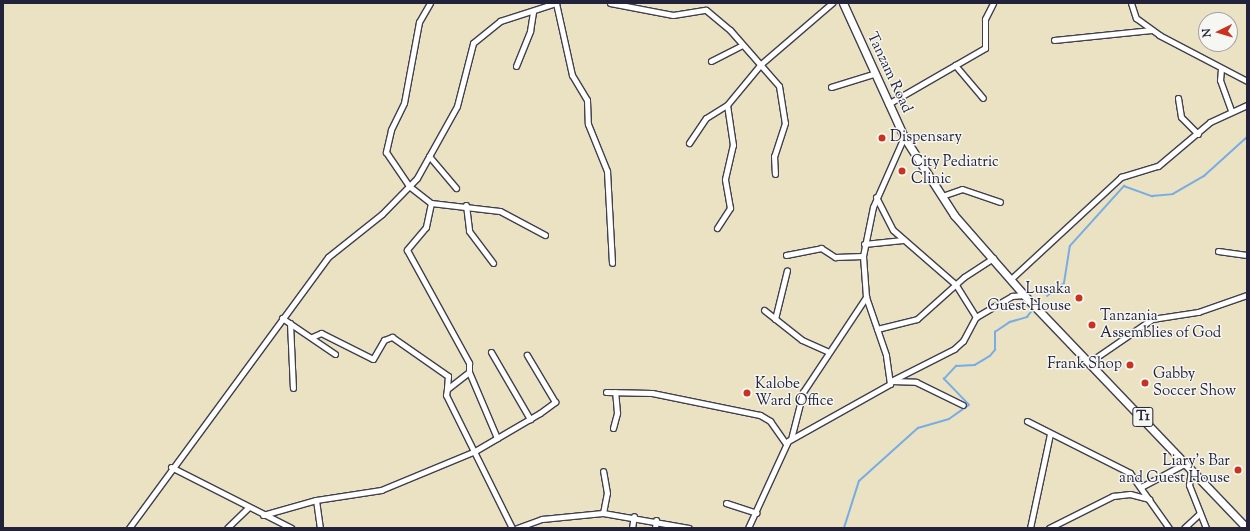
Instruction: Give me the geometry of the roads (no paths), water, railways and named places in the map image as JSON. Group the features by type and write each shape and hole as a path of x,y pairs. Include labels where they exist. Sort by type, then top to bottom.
{"highway":[{"name":"Tanzam Road","path":"844,3 874,74 904,137 942,196 992,258 1012,278 1024,295 1038,306 1091,361 1247,528"}],"street":[{"path":"430,3 419,22 403,106 386,147 387,156 410,186 431,203 466,205 500,210 546,235"},
{"path":"129,528 171,468 328,257 382,214 410,186 457,106 473,43 500,20 533,11 538,6 556,3 572,75 587,100 588,124 607,171 612,263"},
{"path":"610,3 673,15 706,10 776,80 784,109 785,123 774,156 775,174"},
{"path":"689,143 709,116 727,105 760,64 832,3"},
{"path":"888,104 956,65 986,45 985,19 993,3"},
{"path":"1131,3 1136,18 1151,30 1221,69 1247,81"},
{"path":"516,66 530,31 533,11"},
{"path":"1054,40 1151,30"},
{"path":"711,61 742,45"},
{"path":"956,65 983,98"},
{"path":"1221,69 1220,80 1231,110"},
{"path":"832,86 874,74"},
{"path":"1178,98 1180,117 1198,134"},
{"path":"717,228 730,208 725,179 733,145 727,105"},
{"path":"1012,278 1121,177 1158,166 1231,110 1247,105"},
{"path":"891,381 877,329 866,297 862,256 876,197 904,137"},
{"path":"429,156 456,188"},
{"path":"942,196 962,189 1000,202"},
{"path":"876,197 883,205 889,224 903,240 956,285 976,317"},
{"path":"431,203 426,227 407,250 469,363 469,372 497,438"},
{"path":"466,205 469,231 492,263"},
{"path":"864,244 903,240"},
{"path":"786,255 821,248 835,257 862,256"},
{"path":"1218,251 1247,256"},
{"path":"877,329 917,319 956,285 992,258"},
{"path":"775,319 787,270"},
{"path":"748,528 786,444 791,439 891,381 954,349 963,341 976,317 1012,296 1024,295"},
{"path":"1091,361 1152,319 1198,312 1247,295"},
{"path":"791,439 799,400 827,351 854,320 866,297"},
{"path":"764,310 802,340 827,351"},
{"path":"282,318 335,354"},
{"path":"290,323 293,388"},
{"path":"312,337 321,333 373,359 384,340 392,337 448,376 447,389 450,404 475,451 512,528"},
{"path":"490,352 530,418"},
{"path":"263,514 316,500 381,490 475,451 497,438 555,402 527,355"},
{"path":"447,389 469,372"},
{"path":"891,381 916,382 963,405"},
{"path":"606,392 652,393 760,415 770,421 786,444"},
{"path":"612,428 617,413 615,392"},
{"path":"1027,421 1050,434 1125,470 1141,486 1169,528"},
{"path":"1030,528 1050,434"},
{"path":"1141,486 1188,466 1189,485 1206,528"},
{"path":"171,468 215,487 248,508 291,528"},
{"path":"603,471 607,493 603,513"},
{"path":"1049,528 1113,496 1130,494 1149,499"},
{"path":"316,500 320,528"},
{"path":"726,503 756,513"},
{"path":"227,528 248,508"},
{"path":"517,528 542,519 603,513 634,516 689,528"},
{"path":"1184,528 1200,513"},
{"path":"632,528 634,516"},
{"path":"655,528 656,520"}],"waterway":[{"path":"1047,296 1064,283 1070,246 1124,186 1152,196 1173,194 1204,176 1247,137"},
{"path":"844,528 859,481 918,428 949,419 969,405 944,379 956,366 975,365 990,356 995,350 995,332 1010,322 1027,317 1034,308"}],"place":[{"name":"Dispensary","path":"882,138"},
{"name":"City Pediatric Clinic","path":"902,171"},
{"name":"Lusaka Guest House","path":"1079,298"},
{"name":"Tanzania Assemblies of God","path":"1092,325"},
{"name":"Frank Shop","path":"1130,365"},
{"name":"Gabby Soccer Show","path":"1145,383"},
{"name":"Kalobe Ward Office","path":"747,393"},
{"name":"Liary's Bar and Guest House","path":"1238,470"}]}
